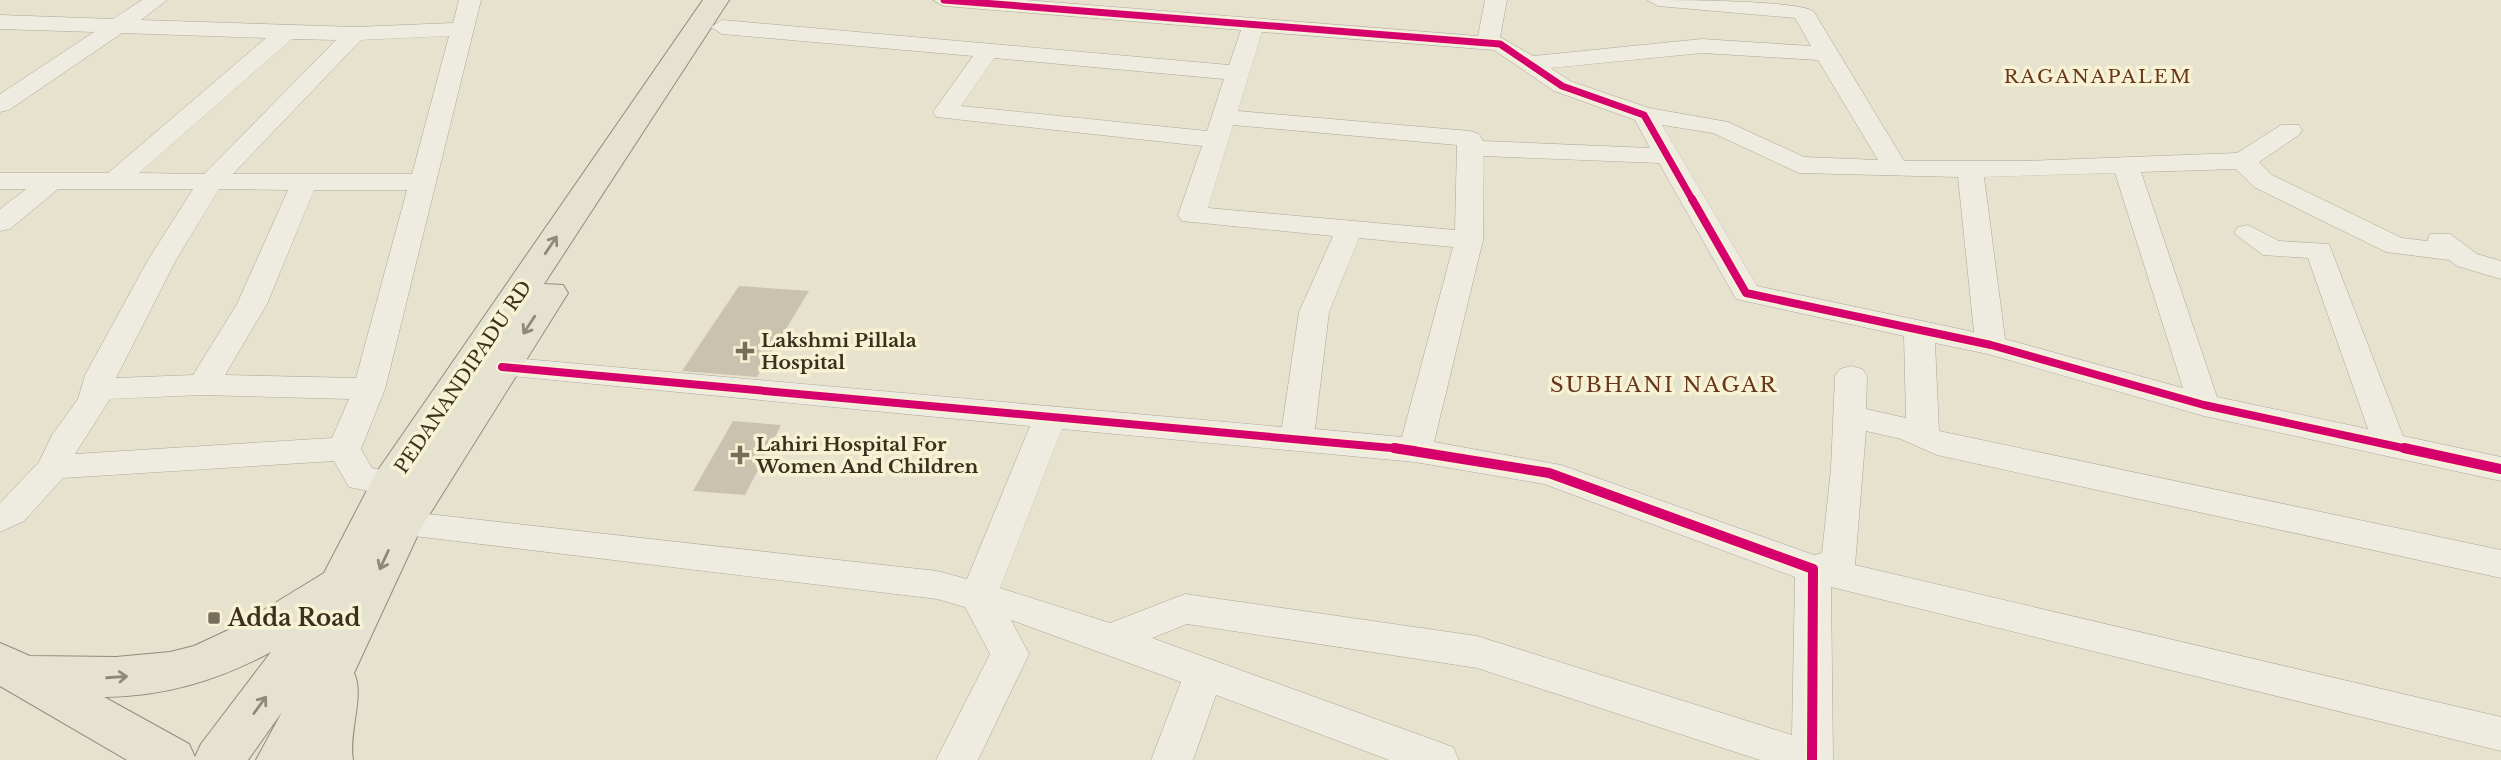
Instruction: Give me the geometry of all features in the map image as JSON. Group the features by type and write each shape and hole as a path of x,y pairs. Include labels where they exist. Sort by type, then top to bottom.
{"main road":[{"name":"PEDANANDIPADU RD","path":"281,760 339,657 401,524 726,9"},
{"name":"PEDANANDIPADU RD","path":"219,760 324,617 391,485 726,9"},
{"path":"12,668 110,678 173,672 225,653 307,608 344,578"},
{"path":"328,760 325,742 339,657"},
{"path":"12,668 171,760"}],"street":[{"path":"0,105 156,0"},
{"path":"344,449 369,389 470,0"},
{"path":"944,0 1225,11 1254,26 1500,44 1562,86 1644,115 1719,127 1799,165 1970,172 2125,163 2243,161 2290,130"},
{"path":"1488,43 1496,0"},
{"path":"1658,0 1803,12 1896,168"},
{"path":"726,9 988,51 1238,73"},
{"path":"4,25 119,25 355,34 462,29"},
{"path":"1254,26 1192,215 1469,240"},
{"path":"115,181 285,33"},
{"path":"0,519 12,512 54,467 57,450 100,389 101,376 162,260 211,181 355,34"},
{"path":"1529,63 1702,46 1826,54"},
{"path":"988,51 944,112 1470,139 1469,240 1415,450"},
{"path":"1644,115 1746,293 1991,345 2204,405 2501,469"},
{"path":"1470,148 1668,156"},
{"path":"2243,161 2263,181 2396,246 2456,252"},
{"path":"2125,163 2204,405"},
{"path":"1970,172 1991,345"},
{"path":"0,181 421,182"},
{"path":"0,223 52,181"},
{"path":"204,385 252,304 304,181"},
{"path":"2424,228 2467,260 2501,270"},
{"path":"1297,440 1314,312 1349,230"},
{"path":"2248,233 2273,249 2319,250 2390,445"},
{"path":"1919,330 1923,436"},
{"path":"502,367 1415,450 1549,473 1813,569 2501,734"},
{"path":"1813,569 1839,562 1851,376"},
{"path":"100,389 204,385 369,389"},
{"path":"1850,416 1911,430 1937,444 2501,564"},
{"path":"978,596 1050,418"},
{"path":"344,449 361,478 391,485"},
{"path":"54,467 344,449"},
{"path":"401,524 923,583 1048,616 1203,673 1392,752 1438,760"},
{"path":"1111,639 1185,609 1477,652 1812,759 1813,569"},
{"path":"957,760 1010,653 978,596"},
{"path":"1172,760 1203,673"}],"building":[{"path":"739,286 809,291 757,377 682,371"},
{"path":"733,421 781,425 745,495 693,491"}],"cycle path":[{"path":"944,0 1500,44 1562,86 1644,115 1746,293 1991,345 2204,405 2501,469"},
{"path":"502,367 1415,450 1549,473 1813,569 1812,760"}],"place":[{"name":"Lakshmi Pillala Hospital","path":"745,351"},
{"name":"Lahiri Hospital For Women And Children","path":"740,455"},
{"name":"Adda Road","path":"214,618"}],"district":[{"name":"RAGANAPALEM","path":"2098,76"},
{"name":"SUBHANI NAGAR","path":"1664,385"}]}
